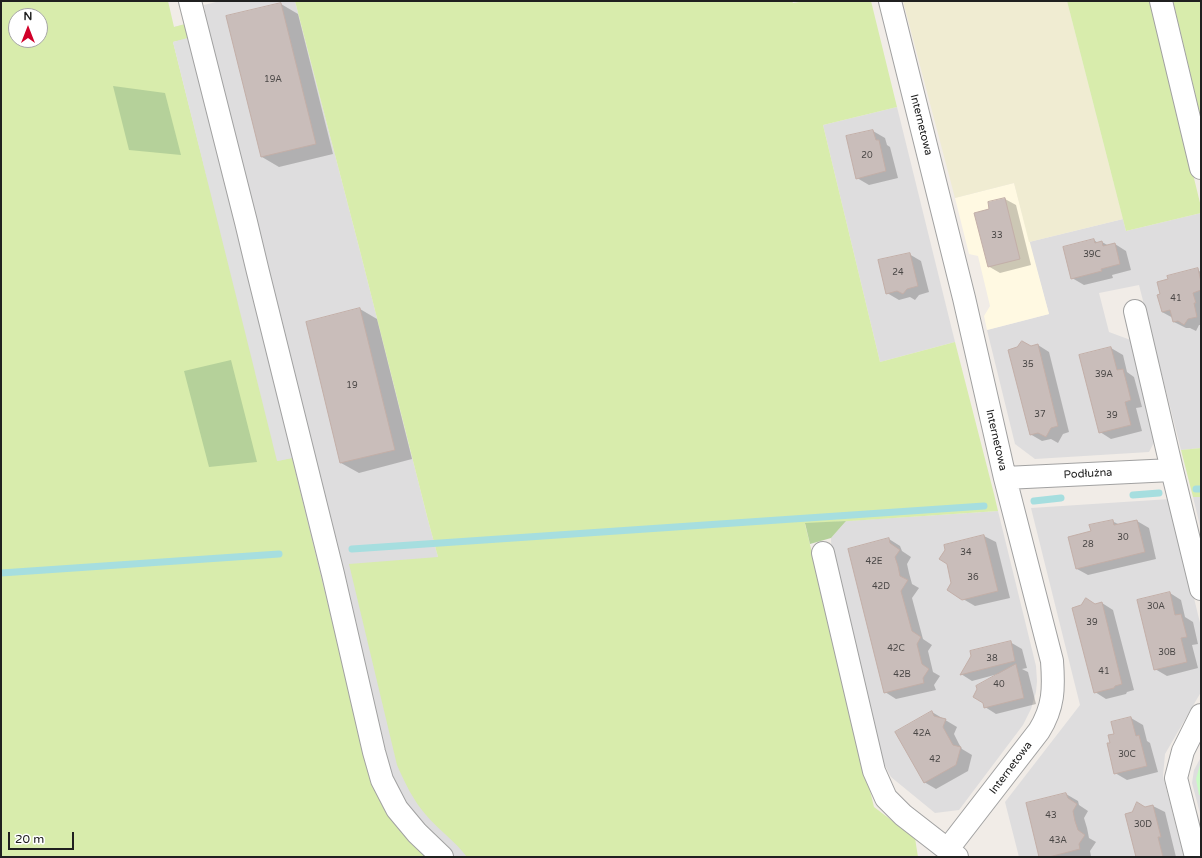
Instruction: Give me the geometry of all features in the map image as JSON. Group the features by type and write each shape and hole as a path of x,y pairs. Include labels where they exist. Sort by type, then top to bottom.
{"street":[{"path":"190,1 333,574 374,752 382,780 397,809 417,833 442,857"},
{"name":"Internetowa","path":"890,1 964,298 1005,478 1052,660 1052,697 1050,709 1045,721 952,854"},
{"path":"1161,1 1201,168"},
{"path":"1135,311 1201,589"},
{"name":"Podłużna","path":"1005,478 1172,470"},
{"path":"824,553 874,771 886,798 903,815 952,854"},
{"path":"1196,857 1176,778 1183,751 1201,715"}],"shaded area":[{"path":"220,1 295,1 438,557 511,857 353,857 174,27 206,19 204,5"},
{"path":"903,1 1067,1 1123,219 1029,242 1014,183 955,198"},
{"path":"188,38 292,458 277,461 173,42"},
{"path":"897,107 955,342 880,362 823,125"},
{"path":"1014,183 1049,314 987,330 984,316 990,306 978,256 969,254 955,198"},
{"path":"1201,213 1201,448 1181,450 1139,285 1099,293 1109,332 1136,342 1159,433 1149,452 1035,459 1015,444 987,330 1049,314 1029,242 1123,219 1126,231"},
{"path":"1193,497 1201,497 1201,530"},
{"path":"1170,499 1201,627 1201,692 1165,754 1163,776 1184,857 1019,857 1005,802 1080,705 1031,508"},
{"path":"998,511 1036,666 1036,692 1031,709 1023,725 959,810 935,813 891,777 878,752 832,569 831,538 846,521"},
{"path":"1201,757 1201,817 1192,783 1194,770"}],"green space":[{"path":"1,1 168,1 174,27 185,24 188,38 173,42 278,461 292,458 371,780 385,811 399,830 428,857 1,857"},
{"path":"295,1 792,1 793,3 805,1 871,1 897,107 823,125 880,362 955,342 998,511 805,524 874,807 915,838 918,857 467,857 421,809 397,765 349,564 438,557"},
{"path":"1067,1 1151,1 1201,207 1201,213 1126,231"},
{"path":"1173,1 1201,1 1201,119"},
{"path":"113,86 165,93 181,155 129,150"},
{"path":"231,360 257,462 209,467 184,371"},
{"path":"1201,448 1201,497 1193,497 1181,450"},
{"path":"846,521 831,538 810,544 805,523"},
{"path":"1201,761 1201,795 1199,795 1196,779"}],"building":[{"path":"281,3 316,144 261,157 226,16"},
{"path":"873,130 876,140 879,140 886,171 856,179 846,136"},
{"path":"1005,198 1020,259 988,267 974,213 989,209 988,202"},
{"path":"1094,239 1095,243 1102,241 1103,246 1115,243 1120,264 1101,269 1102,271 1071,279 1063,247"},
{"path":"910,253 918,286 907,289 903,294 897,291 886,294 878,260"},
{"path":"1198,268 1201,290 1193,293 1196,303 1194,303 1197,317 1188,319 1184,325 1178,321 1173,322 1170,310 1162,312 1157,295 1160,294 1157,282 1168,279 1167,276"},
{"path":"360,308 395,450 340,463 306,322"},
{"path":"1022,341 1031,346 1038,344 1058,426 1051,428 1046,437 1038,433 1030,435 1008,350 1017,347"},
{"path":"1111,347 1117,370 1123,369 1128,388 1131,400 1125,402 1131,425 1099,433 1079,355"},
{"path":"1113,520 1114,525 1137,520 1145,552 1076,569 1068,537 1091,531 1089,525"},
{"path":"984,535 998,591 962,600 947,590 951,583 947,564 939,559 945,550 944,545"},
{"path":"889,538 890,543 900,550 895,557 900,576 908,580 901,591 912,631 921,637 917,644 922,664 929,669 923,678 924,683 884,693 848,549"},
{"path":"1170,592 1175,615 1181,614 1187,637 1181,638 1187,662 1154,670 1137,600"},
{"path":"1086,598 1095,604 1102,602 1122,684 1115,686 1114,688 1094,693 1072,608 1081,605"},
{"path":"1011,641 1015,661 960,675 971,656 970,651"},
{"path":"1016,664 1024,698 984,708 983,703 973,697 977,689 976,686"},
{"path":"932,711 934,716 946,719 943,727 953,745 961,747 956,765 924,783 895,732"},
{"path":"1131,717 1136,736 1139,735 1147,766 1114,774 1107,743 1110,743 1108,735 1114,734 1111,722"},
{"path":"1066,793 1068,798 1077,804 1073,811 1075,821 1078,830 1085,835 1079,844 1080,849 1049,857 1039,857 1026,803"},
{"path":"1137,802 1145,807 1153,805 1161,837 1158,837 1163,857 1136,857 1125,814 1132,812"}],"waterway":[{"path":"1196,489 1201,489"},
{"path":"1133,495 1159,493"},
{"path":"1034,501 1061,498"},
{"path":"352,549 984,506"},
{"path":"1,573 279,554"}]}
